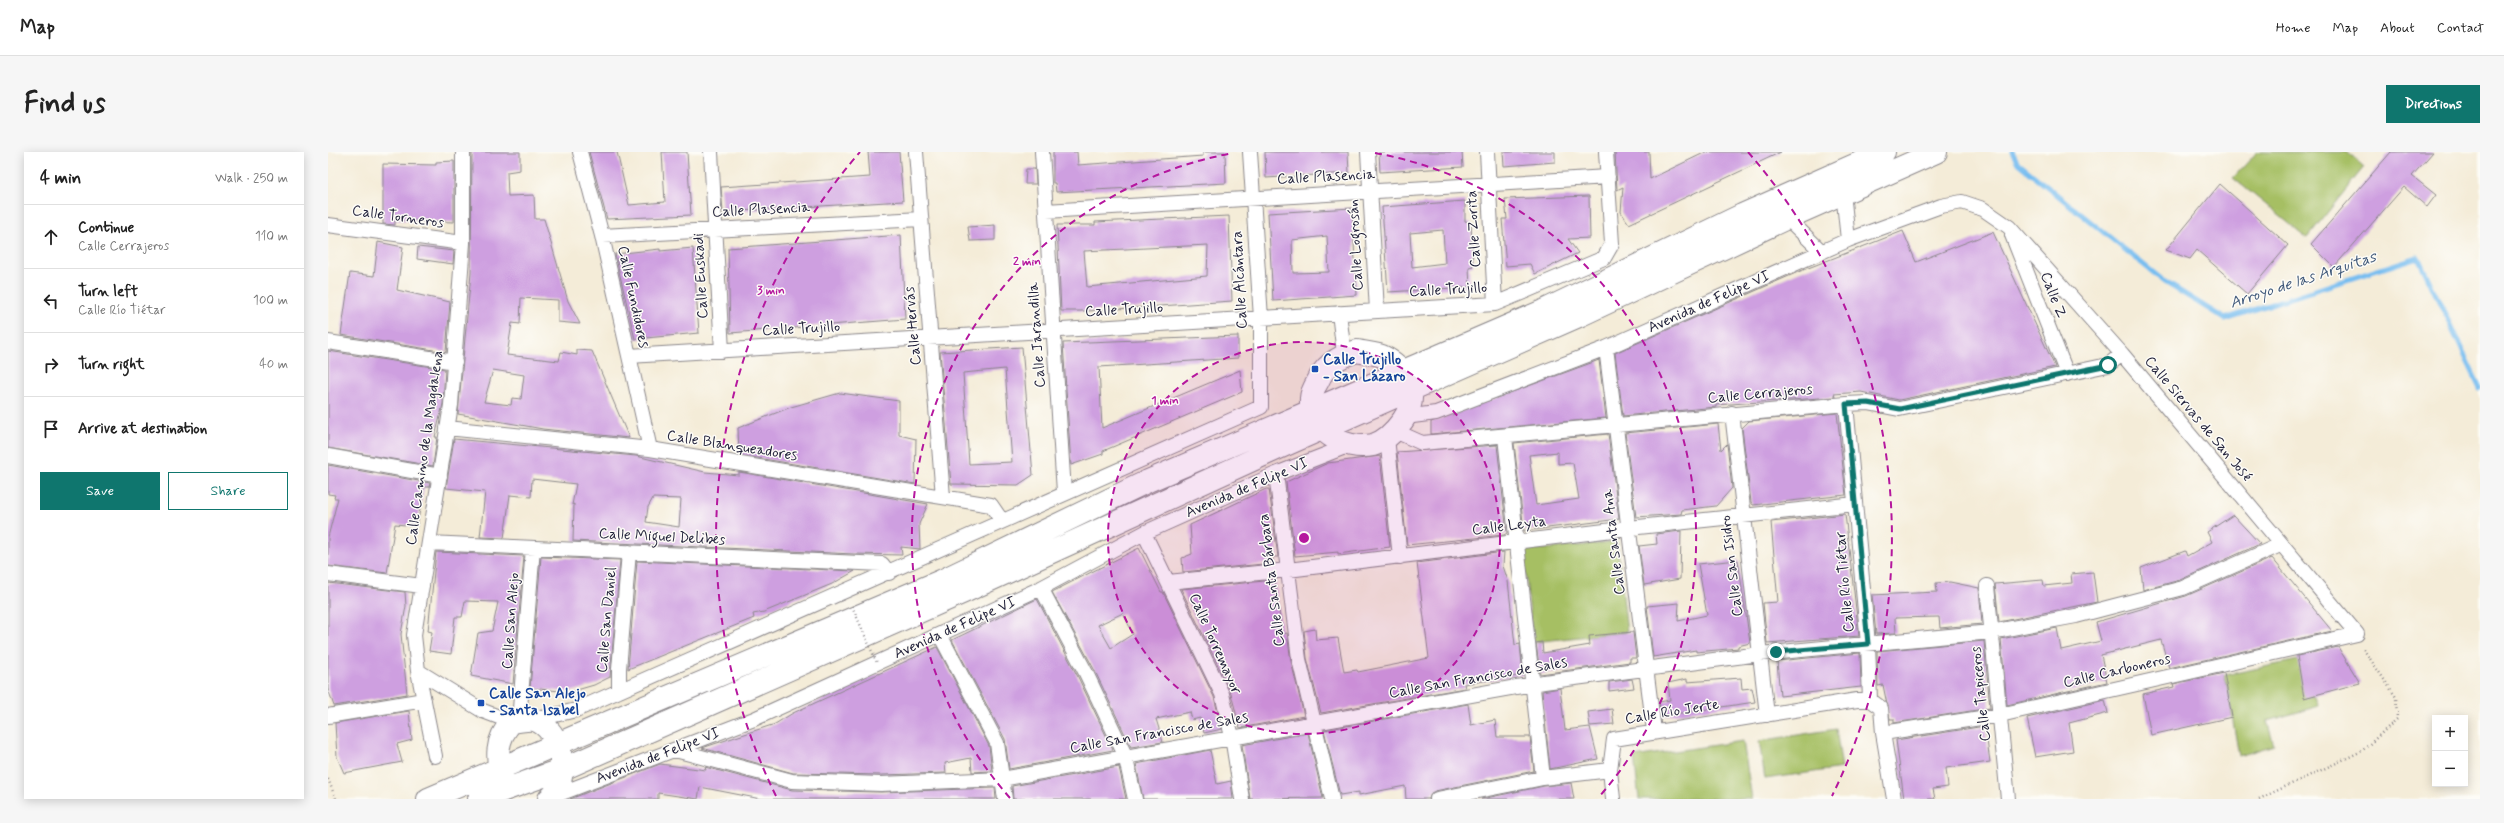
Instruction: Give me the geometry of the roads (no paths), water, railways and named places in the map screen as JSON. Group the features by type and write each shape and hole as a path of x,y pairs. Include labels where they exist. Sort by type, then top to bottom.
{"highway":[{"path":"479,799 507,786 559,745 943,580 1148,482 1317,420 1407,380 1543,311 1742,214 1884,152"},
{"path":"1407,380 1581,315 1786,218 1936,152"},
{"path":"1357,351 1383,356 1407,380 1411,401 1396,429 1373,444 1350,445 1336,440 1317,420 1311,397 1320,377 1328,365 1344,354 1357,351"},
{"name":"Avenida de Felipe VI","path":"507,786 563,769 964,592 1317,420"},
{"path":"507,786 499,743 517,725 546,729 559,745 563,769 552,797"},
{"path":"428,799 507,786"}],"street":[{"name":"Calle Camino de la Magdalena","path":"435,756 418,671 414,635 440,476 456,362 462,243 463,152"},
{"name":"Calle Fundidores","path":"580,152 602,236 650,449"},
{"name":"Calle Euskadi","path":"711,152 722,350"},
{"name":"Calle Hervás","path":"916,152 944,497"},
{"name":"Calle Jarandilla","path":"1042,152 1064,492"},
{"name":"Calle Alcántara","path":"1064,492 1261,407 1261,318 1250,152"},
{"name":"Calle Logrosán","path":"1368,152 1377,311"},
{"name":"Calle Zorita","path":"1487,152 1495,304"},
{"path":"1606,152 1608,177"},
{"name":"Calle Plasencia","path":"1046,212 1608,177"},
{"name":"Calle Trujillo","path":"628,356 1495,304 1604,258 1610,252 1612,244 1608,177"},
{"path":"1843,192 1848,240"},
{"name":"Avenida de Felipe VI","path":"1396,429 1606,348 1848,240 1941,206 1962,202 1983,209 2009,228"},
{"path":"1786,218 1822,252"},
{"name":"Calle Plasencia","path":"602,236 921,219"},
{"name":"Calle Torneros","path":"328,224 462,243"},
{"name":"Calle Siervas de San José","path":"2009,228 2122,354 2280,545 2357,634"},
{"name":"Calle Z","path":"2009,228 2067,374"},
{"path":"1339,313 1344,354"},
{"path":"328,342 456,362"},
{"name":"Calle Santa Ana","path":"1606,348 1617,426 1654,731"},
{"name":"Calle Cerrajeros","path":"1396,429 1422,443 1505,437 1732,413 1846,404 1868,403 1900,409 2108,365 2122,354"},
{"name":"Calle Río Tiétar","path":"1846,404 1868,644 1870,700"},
{"name":"Calle San Isidro","path":"1732,413 1767,715"},
{"name":"Calle Blanqueadores","path":"447,428 650,449 944,497 991,505 1002,521"},
{"path":"1396,429 1400,557"},
{"path":"1505,437 1543,778"},
{"name":"Avenida de Felipe VI","path":"552,797 754,719 1041,588 1144,533 1276,474 1350,445"},
{"path":"328,456 440,476"},
{"name":"Calle Santa Bárbara","path":"1276,474 1298,659 1332,799"},
{"path":"418,671 484,711 517,725 576,710 889,573 1064,492"},
{"name":"Calle Leyta","path":"1168,582 1400,557 1629,528 1744,517 1855,504"},
{"name":"Calle Torremayor","path":"1144,533 1222,694 1232,737 1242,799"},
{"name":"Calle Miguel Delibes","path":"429,543 882,564 889,573"},
{"name":"Calle San Francisco de Sales","path":"675,750 792,781 881,784 1002,779 1125,755 1646,668 1760,654 1991,632 2076,616 2183,588 2280,545"},
{"name":"Calle San Alejo","path":"517,725 533,548"},
{"name":"Calle San Daniel","path":"619,691 619,669 629,552"},
{"path":"328,574 422,586"},
{"name":"Calle Tapiceros","path":"1987,586 2008,799"},
{"path":"1041,588 1086,673 1125,755 1135,799"},
{"name":"Calle Carboneros","path":"1883,734 2000,715 2357,634"},
{"path":"940,635 997,743 1006,799"},
{"path":"328,716 424,700"},
{"name":"Calle Río Jerte","path":"1610,770 1614,739 1654,731 1767,715 1857,700 1870,700"},
{"path":"1870,700 1881,708 1883,734 1894,799"},
{"path":"1436,799 1543,778 1610,770 1613,799"}],"waterway":[{"name":"Arroyo de las Arquitas","path":"2012,152 2018,163 2165,282 2225,319 2418,257 2480,388"}],"place":[{"name":"Calle Trujillo - San Lázaro","path":"1315,369"},
{"name":"Calle San Alejo - Santa Isabel","path":"481,703"}]}
